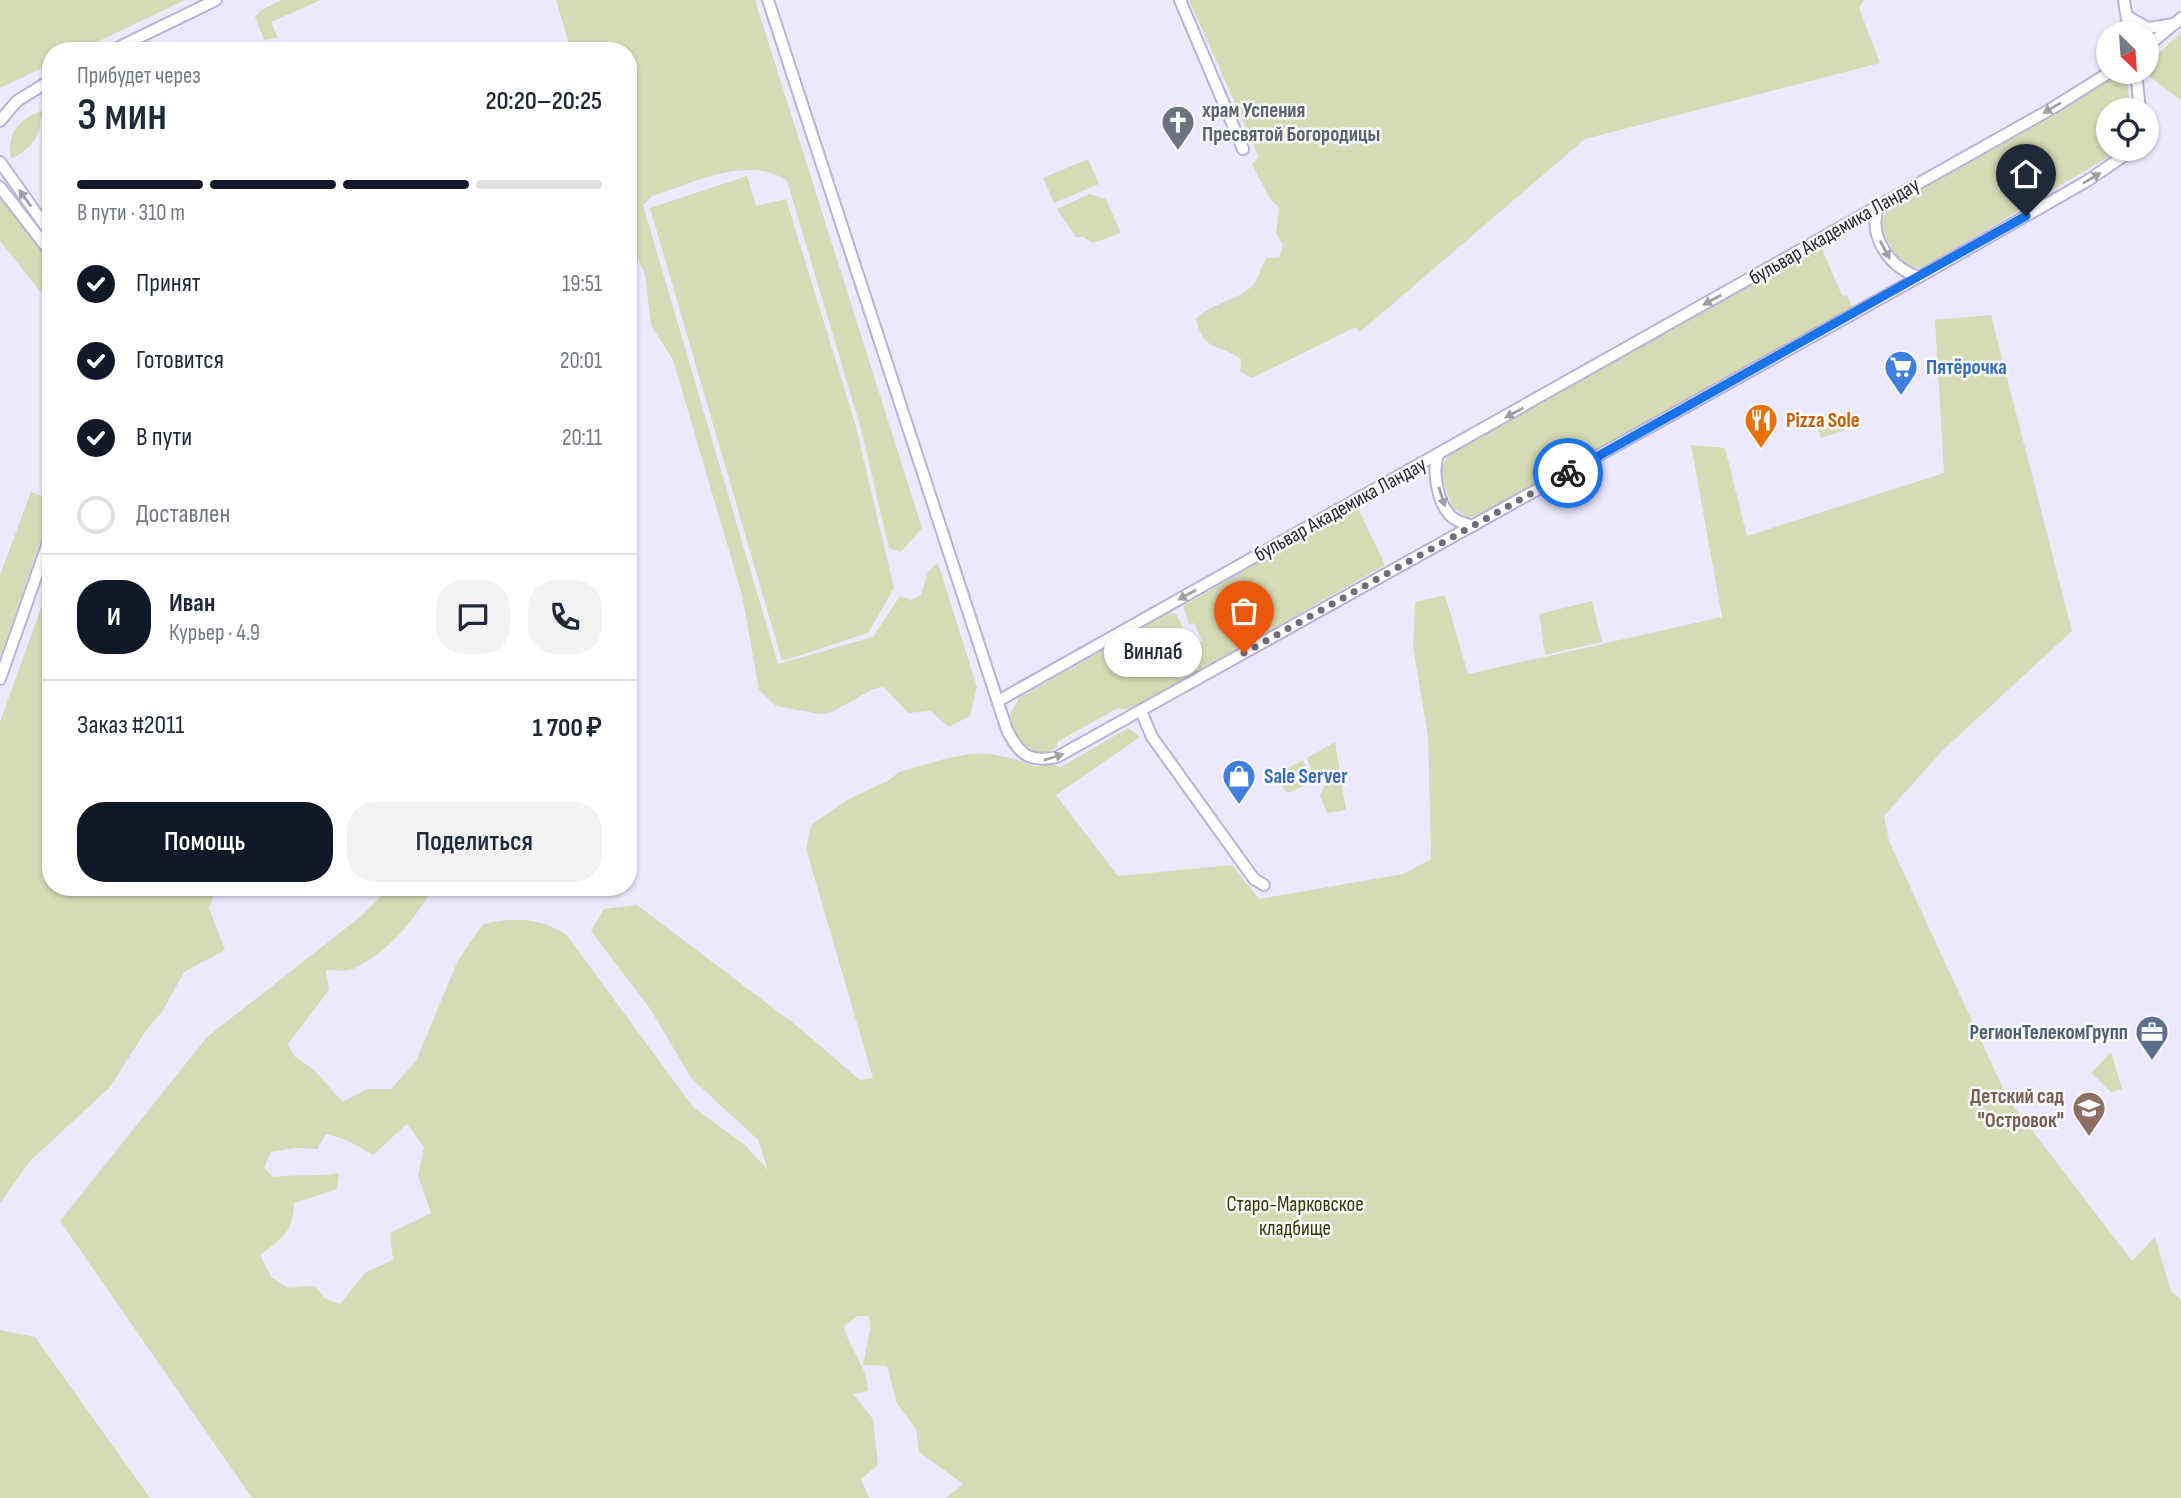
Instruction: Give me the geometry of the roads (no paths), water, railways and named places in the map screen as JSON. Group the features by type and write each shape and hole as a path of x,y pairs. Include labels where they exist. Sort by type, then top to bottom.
{"street":[{"path":"130,42 216,0"},
{"path":"768,0 998,701 1013,743 1022,755 1036,761 1057,757 1141,711 1919,277 2087,181 2116,161"},
{"path":"1180,0 1243,149"},
{"path":"2124,0 2128,21"},
{"path":"2127,16 2148,28 2178,21"},
{"path":"2160,36 2178,21"},
{"name":"бульвар Академика Ландау","path":"998,701 1878,206 2096,80"},
{"path":"0,130 2,119 17,101 42,86"},
{"path":"0,162 42,221"},
{"path":"0,168 10,177"},
{"path":"0,187 42,241"},
{"path":"1878,206 1875,229 1892,264 1899,270 1919,277"},
{"path":"1439,453 1435,473 1444,505 1455,519 1473,526"},
{"path":"0,679 42,560"},
{"path":"1141,711 1160,748 1254,879 1264,885"}],"place":[{"name":"храм Успения Пресвятой Богородицы","path":"1178,152"},
{"name":"Пятёрочка","path":"1901,397"},
{"name":"Pizza Sole","path":"1761,450"},
{"name":"Винлаб","path":"1244,653"},
{"name":"Sale Server","path":"1239,806"},
{"name":"РегионТелекомГрупп","path":"2152,1062"},
{"name":"Детский сад \"Островок\"","path":"2089,1138"}],"park label":[{"name":"Старо-Марковское кладбище","path":"1295,1216"}]}
